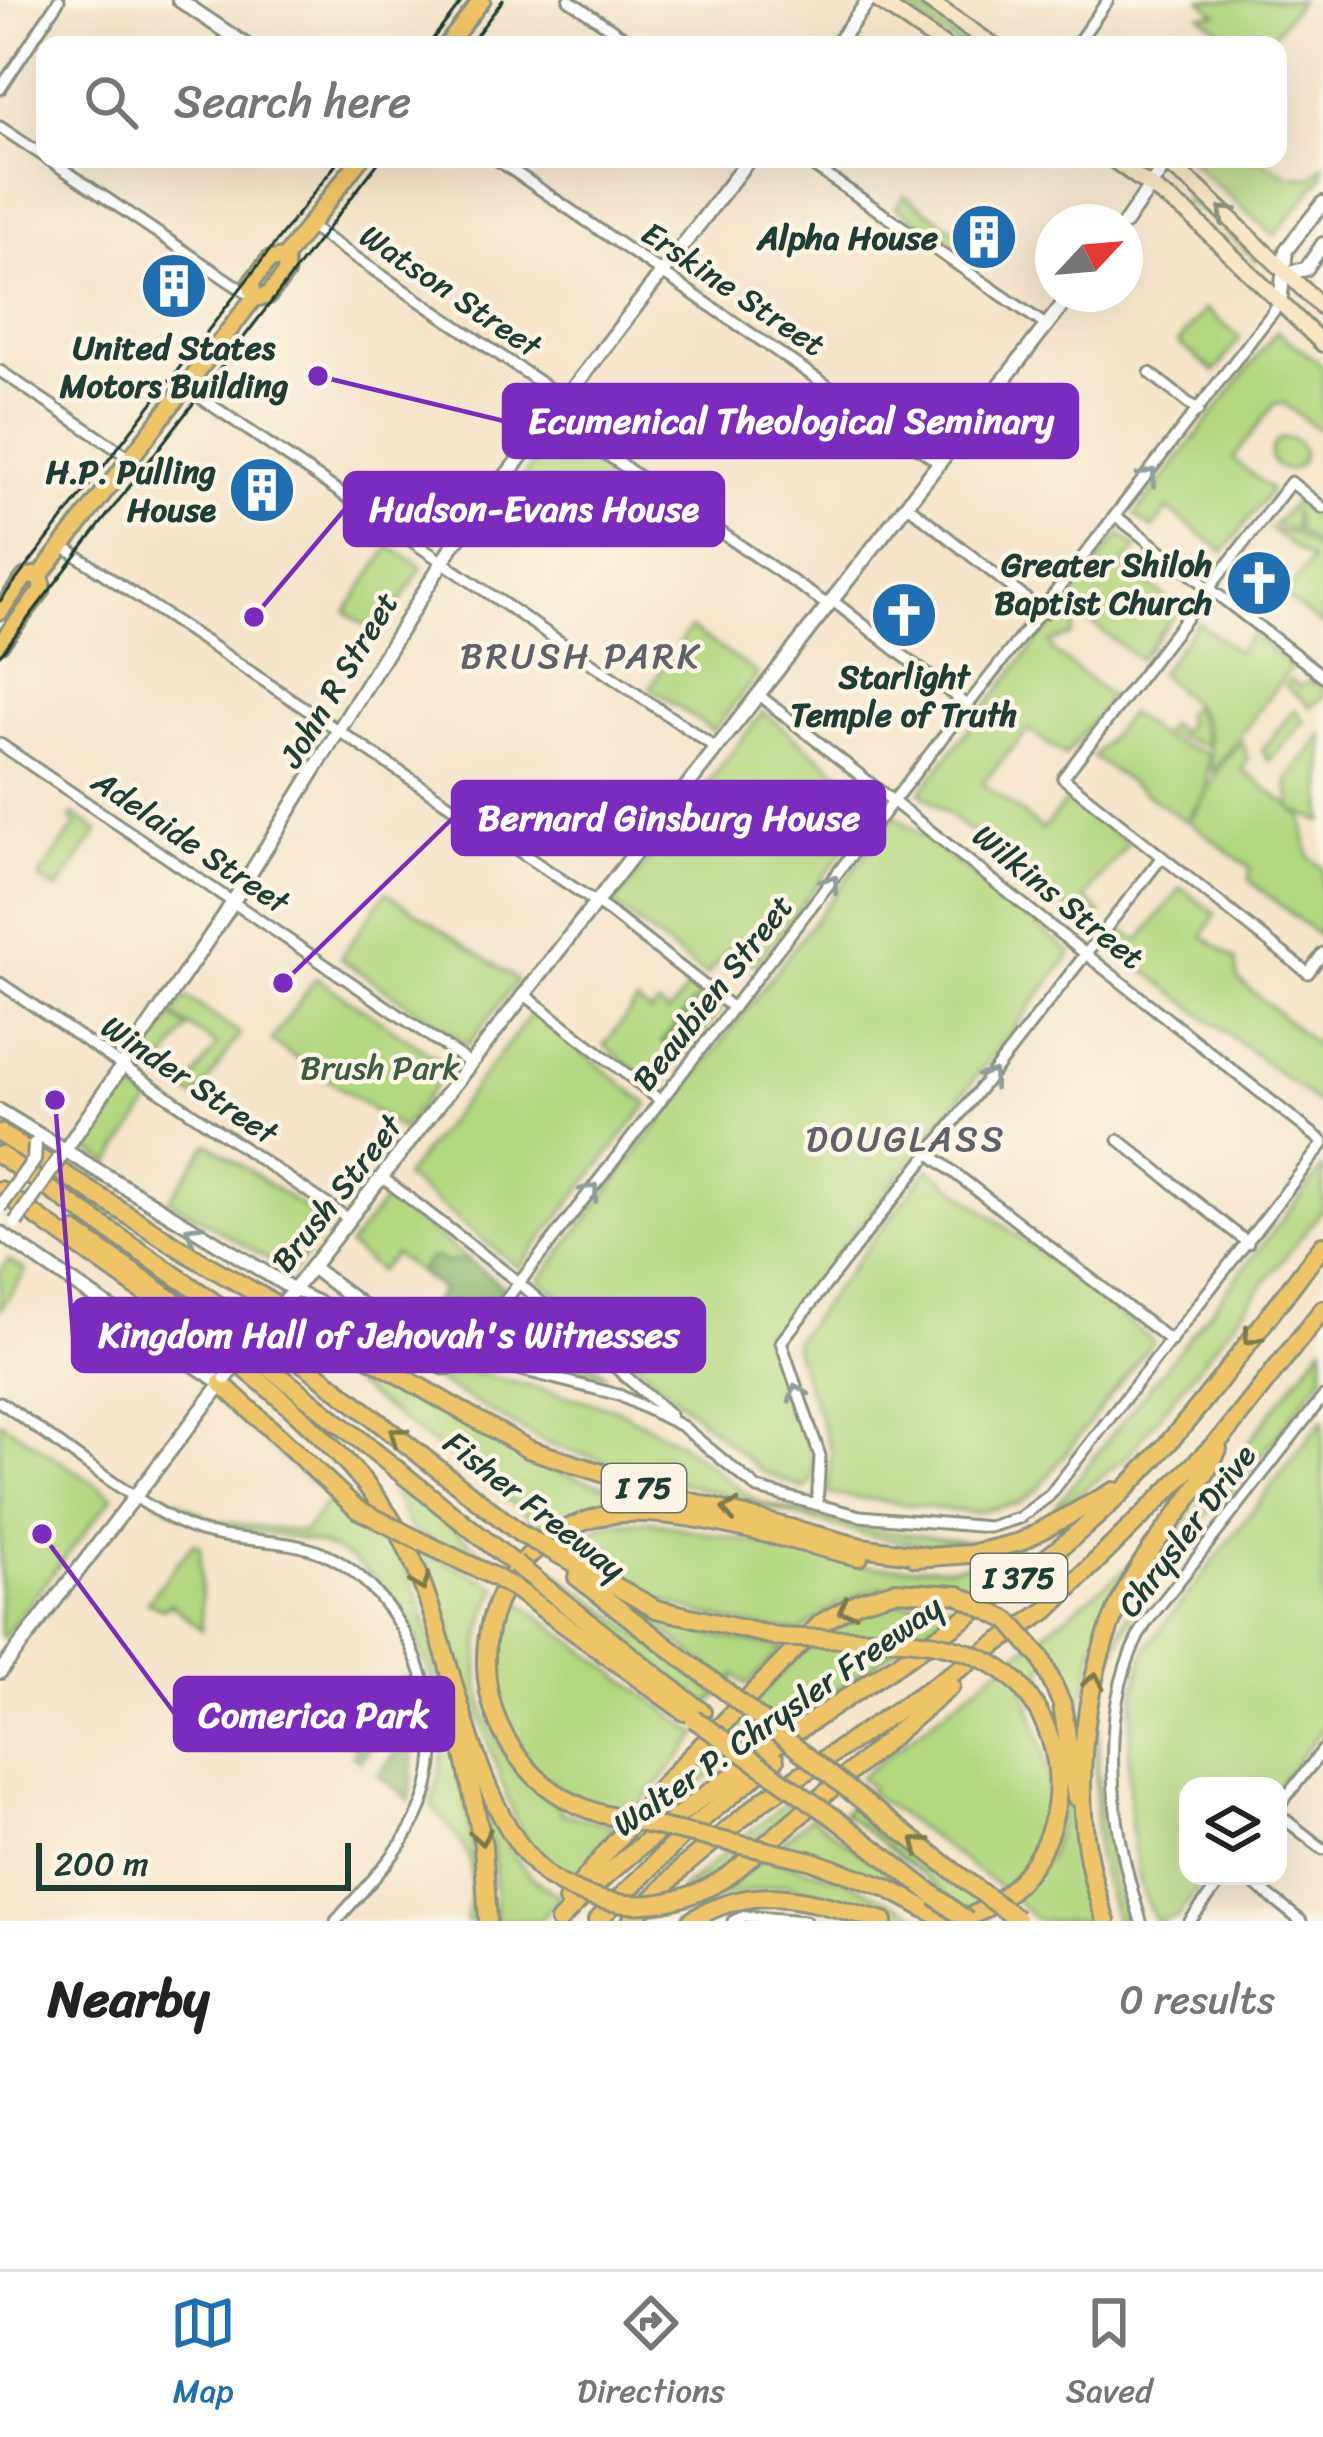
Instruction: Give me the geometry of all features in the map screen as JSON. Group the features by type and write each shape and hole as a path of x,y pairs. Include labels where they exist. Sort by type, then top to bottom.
{"highway":[{"name":"I 75","path":"0,1133 195,1258 528,1449 685,1501 861,1547 925,1556 971,1554 1020,1542 1142,1476"},
{"name":"Fisher Freeway","path":"0,1155 311,1369 1018,1920"},
{"path":"0,1189 207,1342 330,1446 391,1519 441,1640 507,1831 549,1877 582,1896 633,1906 690,1897 730,1874 1012,1636"},
{"name":"Fisher Freeway","path":"0,1189 162,1290 275,1372 698,1715 836,1819 931,1902 963,1921"},
{"name":"Walter P. Chrysler Freeway","path":"556,1921 662,1827 1071,1539 1142,1476 1323,1245"},
{"name":"Walter P. Chrysler Freeway","path":"627,1921 782,1786 1012,1636 1125,1539 1223,1435 1323,1309"},
{"path":"223,1380 357,1509 516,1589 698,1715"},
{"path":"1103,1921 1087,1838 1086,1736 1095,1674 1129,1584 1203,1484 1223,1435"},
{"path":"925,1556 868,1559 636,1511 593,1518 548,1541 516,1571 501,1595 485,1657 486,1688 499,1731 521,1767 559,1798 602,1814 809,1860 931,1902 948,1921"},
{"path":"548,1552 656,1609 778,1637 947,1644 991,1662 1017,1682 1041,1713 1054,1743 1060,1784 1055,1821 1042,1854 1017,1886 963,1921"},
{"path":"556,1921 662,1786 821,1623 858,1602 895,1591 958,1595 1009,1621 1042,1658 1064,1710 1085,1870 1103,1921"},
{"path":"441,1640 483,1845 488,1921"},
{"path":"597,1921 686,1832 889,1671"},
{"path":"691,1921 723,1904 760,1895 797,1896 884,1921"},
{"path":"842,1909 862,1921"}],"main road":[{"path":"454,36 482,0"},
{"path":"873,0 898,6 933,36"},
{"path":"927,0 980,36"},
{"path":"0,610 25,578 41,574 254,298 268,296 286,273 285,257 353,168"},
{"path":"1126,168 1176,203 1323,344"},
{"path":"1173,168 1321,306 1294,317"},
{"path":"1176,203 1182,192 1196,185"},
{"path":"0,644 42,590 41,574"}],"street":[{"path":"0,89 59,0"},
{"path":"179,0 233,36"},
{"path":"569,0 622,36"},
{"path":"843,36 873,0"},
{"path":"1082,36 1108,0"},
{"path":"0,127 36,151"},
{"path":"61,168 254,298"},
{"name":"Erskine Street","path":"509,168 940,463"},
{"name":"John R Street","path":"2,1238 233,902 441,562 742,168"},
{"path":"816,168 1046,326"},
{"path":"1138,204 1159,168"},
{"path":"1280,303 1286,250 1323,203"},
{"name":"Watson Street","path":"309,226 563,398"},
{"path":"1300,232 1299,252 1310,256 1320,247"},
{"path":"1285,273 1306,269 1320,247"},
{"name":"Beaubien Street","path":"384,1332 448,1370 463,1355 1118,518 1280,303"},
{"name":"Brush Street","path":"0,1672 1056,312"},
{"path":"0,371 130,458"},
{"path":"1150,373 1198,411"},
{"path":"185,387 716,748"},
{"path":"550,416 831,604 969,707"},
{"path":"1323,508 1291,482 1063,778 1307,973 1323,953"},
{"path":"908,505 1044,613"},
{"path":"1118,518 1323,676"},
{"path":"62,546 595,904 733,1008"},
{"name":"Wilkins Street","path":"760,696 1088,951 1323,1143"},
{"name":"Adelaide Street","path":"0,744 471,1064"},
{"path":"818,1505 820,1456 781,1342 1162,857"},
{"name":"Winder Street","path":"0,983 350,1220"},
{"path":"525,994 661,1101"},
{"path":"0,1111 62,1155 290,1295 384,1332"},
{"path":"0,1208 34,1160 35,1144 28,1129"},
{"path":"1120,1141 1248,1244"},
{"path":"383,1178 519,1283 758,1489 860,1516 969,1527 1019,1518 1049,1496 1323,1143"},
{"path":"930,1154 1171,1341"},
{"path":"2,1238 223,1380"},
{"path":"313,1268 364,1307 384,1332"},
{"path":"463,1355 619,1395 682,1426"},
{"name":"Chrysler Drive","path":"1141,1921 1124,1858 1115,1780 1118,1697 1126,1662 1146,1623 1323,1396"},
{"path":"0,1402 186,1526 310,1549 368,1583 397,1622 418,1671 431,1729 428,1788 399,1847 336,1921"},
{"path":"1287,1799 1323,1750"},
{"path":"1287,1819 1323,1849"},
{"path":"1190,1921 1218,1885"},
{"path":"1255,1885 1301,1921"},
{"path":"733,1921 743,1916 805,1921"}],"green space":[{"path":"1201,0 1300,0 1272,36 1227,36 1201,15 1217,14"},
{"path":"910,2 961,36 945,36 906,10"},
{"path":"1323,165 1323,176 1274,236 1198,168 1275,168 1290,176 1313,177"},
{"path":"1192,191 1260,255 1256,260 1204,212 1186,203 1185,195"},
{"path":"904,195 965,237 958,248 896,207"},
{"path":"1205,309 1240,338 1215,372 1178,343"},
{"path":"1277,331 1323,366 1323,433 1283,403 1274,404 1233,459 1271,490 1224,552 1168,509 1152,529 1135,515"},
{"path":"553,438 639,495 600,556 510,494"},
{"path":"1287,438 1298,443 1303,454 1298,465 1287,470 1276,465 1271,454 1276,443"},
{"path":"1295,502 1323,523 1323,550 1297,530 1294,511 1295,529 1273,525"},
{"path":"1270,530 1294,533 1323,554 1323,626 1285,597 1311,560"},
{"path":"1120,534 1137,548 1124,564 1179,609 1139,660 1083,616 1076,619 1072,635 1050,642 1053,651 1111,697 1065,756 1029,730 982,783 1043,830 1068,798 1128,843 1085,898 1101,913 1090,926 920,792"},
{"path":"390,546 422,567 379,636 346,612"},
{"path":"1198,622 1237,652 1251,634 1292,666 1212,773 1205,724 1194,706 1159,673"},
{"path":"690,628 758,674 713,731 650,687"},
{"path":"1290,679 1300,687 1311,680 1323,688 1323,697 1311,707 1285,685"},
{"path":"1193,705 1208,746 1162,733 1168,724 1181,732 1187,723 1183,715"},
{"path":"1295,709 1305,721 1269,761 1261,750"},
{"path":"763,712 880,804 755,965 731,946 706,976 614,905"},
{"path":"1129,713 1163,739 1208,754 1206,794 1185,821 1093,757"},
{"path":"1323,734 1323,822 1294,810 1302,816 1309,857 1323,868 1320,937 1249,880 1250,868 1190,822 1223,762 1242,740 1248,760 1242,770 1292,808 1287,781"},
{"path":"73,814 98,831 57,890 39,878 76,824 70,819"},
{"path":"895,815 1072,953 770,1342 814,1459 814,1477 805,1489 761,1471 540,1280"},
{"path":"1181,888 1216,914 1203,936 1236,960 1238,979 1323,1051 1323,1107 1109,943 1121,929 1139,941"},
{"name":"Brush Park","path":"386,892 517,980 468,1045 340,958"},
{"name":"Brush Park","path":"316,978 450,1067 401,1129 271,1041"},
{"path":"689,987 719,1011 657,1089 604,1045 637,1002 651,1013 658,1005 669,1013"},
{"path":"186,997 240,1034 196,1098 181,1089 184,1082 190,1085 217,1045 173,1015"},
{"path":"706,1001 719,1011 687,1052 673,1056 662,1041 694,1002"},
{"path":"532,1013 648,1104 519,1268 404,1177"},
{"path":"172,1017 188,1028 162,1066 176,1076 172,1083 142,1061"},
{"path":"126,1085 151,1102 110,1163 84,1147"},
{"path":"208,1143 329,1225 291,1273 169,1200"},
{"path":"929,1168 1153,1341 1038,1489 1019,1503 972,1513 828,1494 832,1452 794,1348 795,1340"},
{"path":"1323,1168 1323,1209 1126,1458 1048,1516"},
{"path":"387,1197 504,1288 448,1361 412,1333 442,1290 394,1254 379,1271 349,1246"},
{"path":"440,1257 443,1262 470,1261 504,1288 476,1323 452,1302 443,1316 430,1307 442,1290 419,1272 430,1258"},
{"path":"8,1260 26,1271 0,1310 0,1272"},
{"path":"520,1301 607,1376 483,1345"},
{"path":"352,1326 385,1339 448,1379 461,1369 617,1409 678,1442 757,1502 866,1529 976,1542 922,1545 861,1534 550,1445 348,1331"},
{"path":"320,1342 545,1469 658,1501 595,1510 548,1530 317,1357"},
{"path":"1323,1345 1323,1376 1218,1510 1209,1511 1193,1533 1196,1536 1135,1613 1114,1657 1104,1693 1098,1772 1107,1851 1127,1921 1116,1921 1097,1856 1095,1794 1097,1713 1112,1647 1144,1579"},
{"path":"237,1408 351,1515 386,1534 405,1564 421,1607 450,1722 471,1840 479,1921 466,1921 471,1882 468,1856 432,1806 442,1751 433,1685 422,1652 388,1594 365,1570 337,1552 305,1540 211,1526 156,1499 163,1493 215,1521 304,1532 330,1498 232,1414"},
{"path":"1323,1420 1323,1728 1284,1777 1179,1777 1179,1885 1200,1885 1177,1917 1156,1921 1136,1863 1129,1783 1134,1702 1150,1643"},
{"path":"0,1421 113,1496 3,1637 0,1635"},
{"path":"397,1483 519,1583 411,1530 391,1490"},
{"path":"647,1521 871,1567 953,1567 1016,1555 973,1594 926,1584 881,1588 839,1604 800,1632 732,1621 674,1604 618,1578 562,1542 606,1524"},
{"path":"193,1543 200,1546 202,1630 170,1603 164,1609 147,1602"},
{"path":"421,1550 498,1587 485,1617 479,1679 484,1710 512,1765 561,1807 561,1813 617,1827 572,1881 528,1844 515,1820"},
{"path":"540,1560 719,1695 707,1705 532,1567"},
{"path":"1137,1560 1095,1642 1080,1718 1074,1718 1072,1699 1053,1660 1041,1668 1062,1738 1048,1709 1020,1674 1045,1760 1047,1812 1040,1838 1002,1889 868,1791 871,1787 860,1777"},
{"path":"510,1595 699,1735 632,1814 592,1804 559,1787 532,1765 513,1738 501,1706 496,1671 499,1634"},
{"path":"936,1600 959,1606 650,1817 643,1817 819,1634 865,1607"},
{"path":"637,1609 710,1635 783,1648 747,1685 735,1675 730,1684"},
{"path":"406,1678 413,1698 360,1761 352,1755 356,1748 337,1732 331,1739 312,1724 326,1711 341,1721 387,1706 397,1697 395,1682"},
{"path":"416,1726 410,1801 378,1775"},
{"path":"476,1774 516,1858 560,1896 539,1921 496,1921 494,1854"},
{"path":"1068,1789 1092,1921 1037,1921 1014,1899 1048,1858"},
{"path":"788,1801 795,1805 717,1873 680,1890"},
{"path":"855,1802 982,1902 966,1910 843,1812"},
{"path":"811,1817 909,1887 779,1845"},
{"path":"765,1858 842,1879 926,1918 879,1912 784,1884 709,1899"}],"tram line":[{"path":"435,36 463,0"},
{"path":"476,36 503,0"},
{"path":"0,601 333,168"},
{"path":"0,655 374,168"}],"place":[{"name":"Alpha House","path":"984,237"},
{"name":"United States Motors Building","path":"174,286"},
{"name":"Ecumenical Theological Seminary","path":"318,376"},
{"name":"H.P. Pulling House","path":"262,490"},
{"name":"Greater Shiloh Baptist Church","path":"1259,583"},
{"name":"Starlight Temple of Truth","path":"904,615"},
{"name":"Hudson-Evans House","path":"254,617"},
{"name":"Bernard Ginsburg House","path":"283,983"},
{"name":"Kingdom Hall of Jehovah's Witnesses","path":"55,1100"},
{"name":"Comerica Park","path":"42,1534"}],"district":[{"name":"BRUSH PARK","path":"581,655"},
{"name":"DOUGLASS","path":"906,1138"}]}
